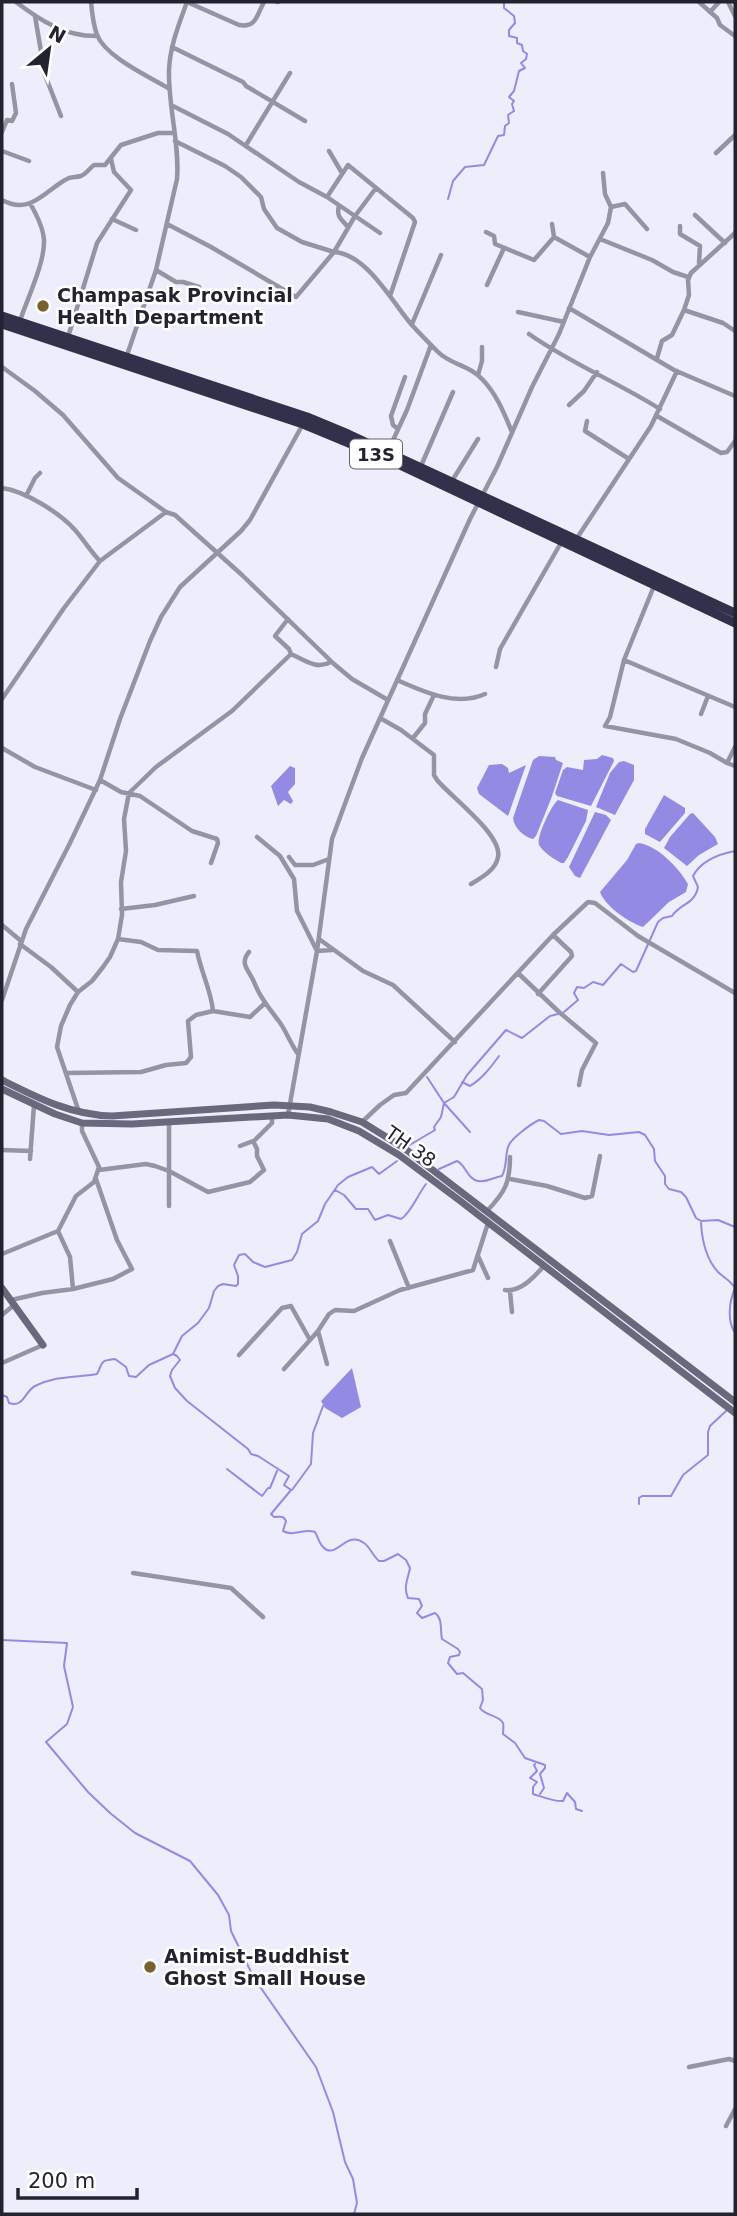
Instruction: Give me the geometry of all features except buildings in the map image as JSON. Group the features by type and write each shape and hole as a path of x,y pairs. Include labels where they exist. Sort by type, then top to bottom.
{"highway":[{"name":"13S","path":"2,317 68,338 125,362"},
{"name":"13S","path":"2,324 305,421 373,448 574,543 735,613"},
{"name":"13S","path":"373,448 388,451 421,466 562,541 574,543 654,585 735,622"}],"street":[{"path":"16,2 43,22 70,34 98,36"},
{"path":"91,2 98,36 116,56 169,89"},
{"path":"125,362 156,270 178,166 169,89 172,47 187,2 246,26 255,21 264,2"},
{"path":"699,2 720,25 735,36"},
{"path":"710,12 719,2"},
{"path":"728,2 735,16"},
{"path":"35,16 44,75 61,116"},
{"path":"172,47 243,82 305,121"},
{"path":"246,145 290,72"},
{"path":"2,132 7,120 12,121 16,113 12,84"},
{"path":"171,105 246,145 380,233"},
{"path":"2,200 12,206 30,203 68,178 83,175 94,165 105,165 121,145 158,133 173,133"},
{"path":"716,152 734,139"},
{"path":"174,141 225,166 241,177 261,197 264,209 277,228 302,242 345,254 366,268 431,345 443,356 471,368 478,375 494,394 512,433"},
{"path":"2,150 29,161"},
{"path":"329,151 342,173"},
{"path":"68,338 97,243 131,190 114,172 111,159"},
{"path":"327,197 348,165 415,219 390,297"},
{"path":"288,1115 317,951 332,839 362,758 532,387 552,350 590,257 608,223 611,207 605,194 603,173"},
{"path":"167,224 296,296 334,253 355,216 376,188"},
{"path":"20,322 44,240 30,203"},
{"path":"611,207 625,204 647,229"},
{"path":"339,206 337,213 348,227"},
{"path":"695,215 724,243"},
{"path":"112,219 136,230"},
{"path":"486,232 494,236 495,244 534,260 554,237 552,224"},
{"path":"680,226 680,234 699,246 699,264"},
{"path":"657,358 662,341 672,335 684,310 690,291 688,277 735,233"},
{"path":"554,237 590,257"},
{"path":"600,239 688,277"},
{"path":"487,285 504,248"},
{"path":"412,325 441,255"},
{"path":"156,270 176,282 199,287"},
{"path":"569,308 677,371 735,396"},
{"path":"684,310 716,320 735,331"},
{"path":"518,312 564,322"},
{"path":"529,334 552,350 597,372 660,409"},
{"path":"388,451 431,345"},
{"path":"478,375 483,357 482,347"},
{"path":"2,367 63,415 118,478 166,512 175,515 217,552 331,662 352,679 388,700"},
{"path":"574,543 657,416 677,371"},
{"path":"569,405 584,391 597,372"},
{"path":"398,429 393,425 391,416 405,377"},
{"path":"421,466 453,392"},
{"path":"657,416 721,453 727,453 735,441"},
{"path":"2,1000 20,943 96,790 149,641 161,617 180,587 250,520 305,421"},
{"path":"587,421 585,432 629,459"},
{"path":"452,481 478,439"},
{"path":"26,496 40,473"},
{"path":"2,488 26,496 68,523 100,561"},
{"path":"2,699 66,605 100,561 166,512"},
{"path":"496,667 500,649 562,541"},
{"path":"654,585 624,660 610,717 605,726 676,739 710,752 735,766"},
{"path":"288,619 275,634 291,654 314,665 331,662"},
{"path":"79,1113 57,1047 65,1013 78,992 92,981 103,967 118,939 122,915 121,882 126,851 124,819 128,793 156,767 232,711 291,654"},
{"path":"624,660 735,706"},
{"path":"397,680 447,698 474,698 485,694"},
{"path":"412,738 425,723 425,714 434,695"},
{"path":"701,714 708,696"},
{"path":"380,718 412,738 436,758 436,780 486,829 498,846 498,859 494,867 471,884"},
{"path":"727,763 735,747"},
{"path":"2,748 35,767 96,790"},
{"path":"100,780 121,792 140,796 192,831 217,839 211,863"},
{"path":"257,837 280,856 294,880 297,911 317,951"},
{"path":"289,857 295,865 313,865 330,859"},
{"path":"121,909 194,896"},
{"path":"362,1122 380,1105 394,1096 406,1093 584,904 592,901 649,943 735,993"},
{"path":"2,925 78,992"},
{"path":"538,994 572,956 554,935"},
{"path":"318,938 363,971 393,985 455,1042"},
{"path":"118,939 141,942 158,950 197,951 206,988 211,994 213,1011"},
{"path":"317,951 332,950"},
{"path":"249,952 244,957 244,964 264,1004 279,1021 298,1055"},
{"path":"519,974 538,994 596,1043 582,1070 579,1085"},
{"path":"66,1073 141,1072 186,1063 191,1058 188,1021 196,1015 213,1011 250,1017 264,1004"},
{"name":"TH 38","path":"2,1080 59,1107 101,1120 169,1121 272,1114 328,1119 359,1130 486,1212 670,1357 735,1413"},
{"name":"TH 38","path":"2,1089 82,1123 289,1105 331,1111 362,1122 404,1148 488,1223 544,1266 735,1402"},
{"path":"30,1159 34,1104"},
{"path":"240,1146 253,1141 272,1123 272,1114"},
{"path":"169,1121 169,1206"},
{"path":"2,1254 58,1231 76,1196 90,1188 96,1179 99,1170 82,1131 82,1123"},
{"path":"99,1170 146,1164 169,1171 208,1192 250,1182 264,1170 253,1141"},
{"path":"2,1150 31,1151"},
{"path":"510,1179 547,1186 585,1198 592,1196 600,1156"},
{"path":"486,1212 500,1197 510,1179 510,1157"},
{"path":"2,1315 13,1303 42,1293 113,1279 132,1269 117,1240 96,1179"},
{"path":"284,1368 335,1310 354,1311 396,1292 474,1270 488,1223"},
{"path":"58,1231 70,1257 72,1289"},
{"path":"390,1241 409,1288"},
{"path":"477,1255 488,1278"},
{"path":"512,1312 508,1290 524,1285 544,1266"},
{"path":"2,1288 43,1345 2,1363"},
{"path":"239,1355 282,1308 288,1306 291,1306 310,1340"},
{"path":"318,1331 327,1364"},
{"path":"133,1573 231,1588 263,1617"},
{"path":"689,2067 729,2059 735,2061"},
{"path":"726,2126 735,2109"}],"shaded area":[{"path":"602,755 613,758 614,761 591,806 557,796 555,793 563,770 567,767 583,770 584,760 597,759"},
{"path":"539,756 555,757 563,763 533,839 520,832 513,818 533,760"},
{"path":"619,762 634,765 634,780 615,815 596,807 610,773"},
{"path":"502,764 508,768 509,773 526,765 508,816 479,794 477,788 489,765"},
{"path":"290,766 295,768 295,784 288,792 293,801 291,804 284,800 278,806 271,786"},
{"path":"664,795 685,808 685,813 660,842 645,834 645,829"},
{"path":"558,800 588,810 586,821 564,863 552,857 539,845 545,821"},
{"path":"595,812 606,815 611,820 580,878 575,876 569,867"},
{"path":"693,813 718,844 687,866 664,848 670,837"},
{"path":"639,843 653,848 667,859 688,884 686,892 669,902 643,927 618,913 600,892"},
{"path":"352,1368 361,1407 342,1418 325,1408 321,1401"}],"waterway":[{"path":"448,199 453,181 465,167 484,165 498,136 504,135 505,126 509,123 508,115 514,111 514,101 509,97 514,91 519,71 525,68 521,63 527,54 522,45 517,43 517,38 509,36 509,30 515,23 514,16 504,8 504,2"},
{"path":"564,1012 578,1000 574,993 577,987 584,988 593,982 603,985 621,964 633,972 636,971 658,922 672,916 694,897 698,887 693,876 696,871 711,859 735,851"},
{"path":"408,1146 435,1130 444,1103 454,1097 467,1075 506,1030 522,1038 550,1016 558,1014"},
{"path":"462,1082 470,1086 499,1056"},
{"path":"427,1077 444,1103 470,1132"},
{"path":"439,1169 457,1161 474,1180 484,1181 502,1176 510,1144 521,1132 539,1120 561,1134 582,1131 609,1135 639,1132 645,1135 654,1149 655,1161 665,1176 665,1184 669,1189 681,1192 686,1197 696,1218 701,1221 718,1220 735,1227"},
{"path":"2,1395 7,1397 9,1403 18,1403 31,1389 43,1382 97,1374 104,1361 115,1359 126,1367 129,1376 136,1377 149,1365 173,1354 182,1336 198,1323 209,1308 218,1286 238,1284 234,1265 239,1255 245,1254 253,1262 265,1267 292,1260 302,1234 318,1221 325,1204 338,1185 348,1177 372,1167 379,1174 397,1161"},
{"path":"335,1190 344,1195 356,1209 368,1209 375,1220 388,1215 401,1219 426,1184"},
{"path":"701,1223 710,1261 735,1288 730,1311 735,1333"},
{"path":"173,1354 180,1360 170,1376 175,1388 187,1401 251,1454 289,1476 284,1485 291,1490 271,1514 285,1519 283,1531 315,1532 328,1550 358,1540 366,1545 379,1561 398,1554 406,1560 410,1568 406,1587 408,1598 419,1599 422,1606 417,1613 422,1618 435,1613 438,1615 442,1639 460,1652 459,1655 450,1657 448,1663 457,1674 463,1673 482,1689 483,1700 480,1708 501,1720 503,1734 515,1743 525,1758 545,1765 540,1774 544,1788 540,1794"},
{"path":"292,1490 311,1464 313,1433 323,1406"},
{"path":"639,1504 639,1498 642,1496 671,1496 683,1475 708,1455 710,1426 726,1411"},
{"path":"227,1469 262,1496 270,1488 277,1471"},
{"path":"2,1640 67,1643 64,1666 73,1707 67,1724 46,1742 88,1792 110,1813 135,1833 190,1861 218,1895 229,1915 231,1931 254,1978 316,2067 333,2112 345,2162 353,2179 357,2203 354,2214"},
{"path":"535,1764 537,1771 530,1778 537,1782 533,1787 533,1794 563,1801 567,1793 575,1802 576,1809 582,1811"}],"place":[{"name":"Champasak Provincial Health Department","path":"43,306"},
{"name":"Animist-Buddhist Ghost Small House","path":"150,1967"}]}
